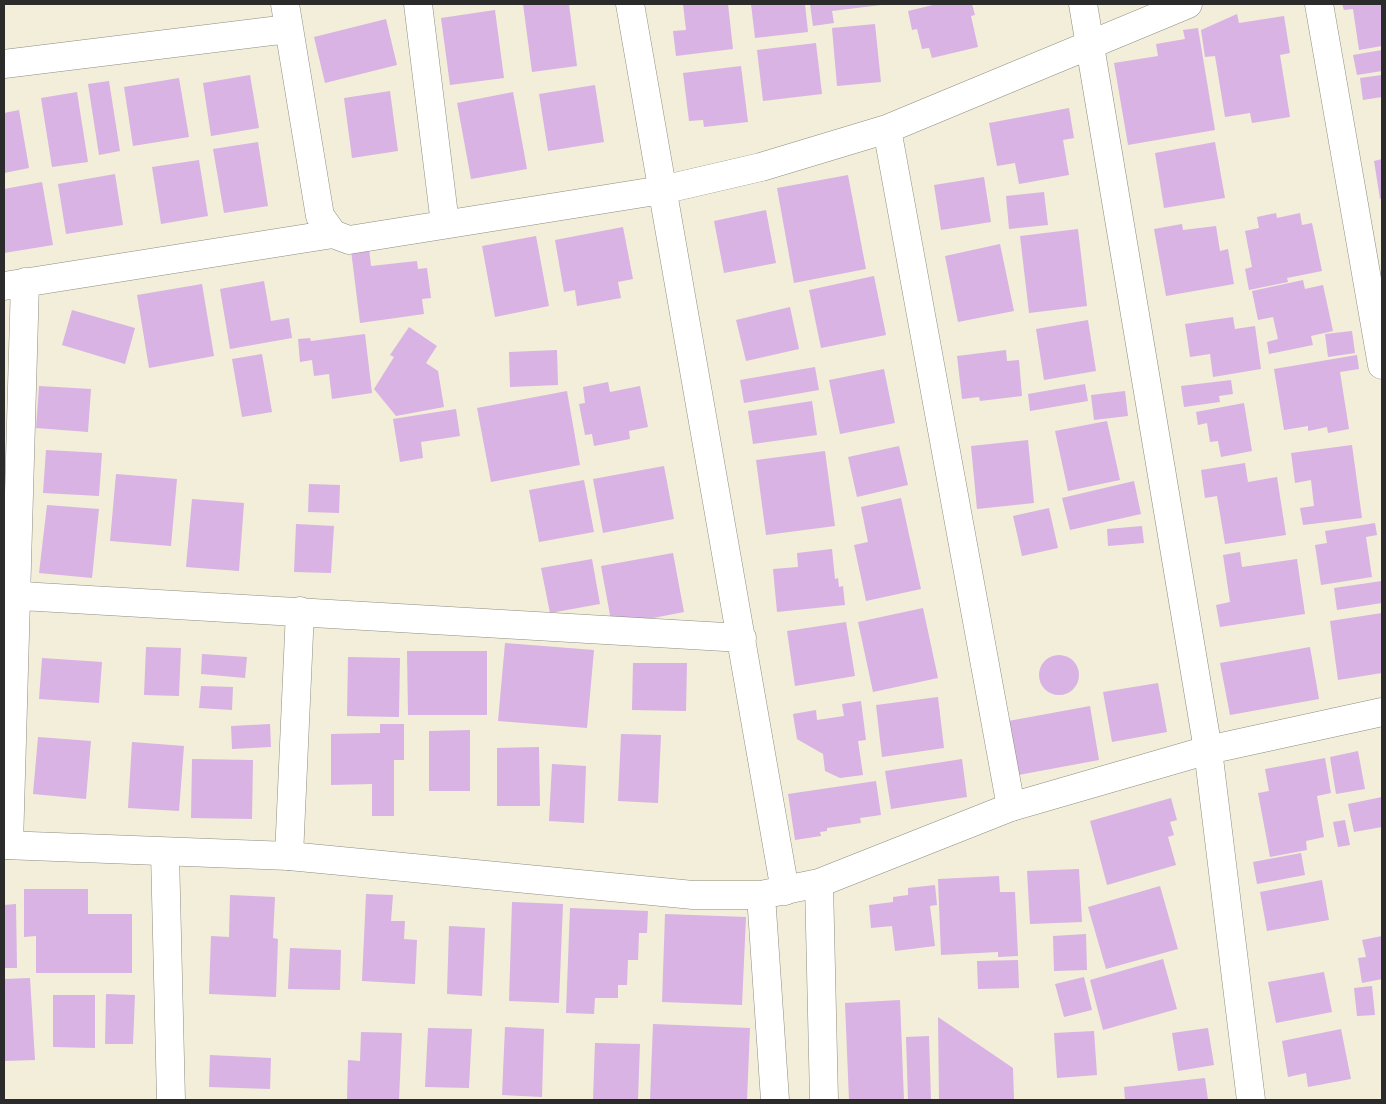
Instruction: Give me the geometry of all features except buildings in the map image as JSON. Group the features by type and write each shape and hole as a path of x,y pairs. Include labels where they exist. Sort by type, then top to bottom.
{"street":[{"path":"418,4 445,224"},
{"path":"630,4 742,638 773,893 775,1100"},
{"path":"1083,4 1208,750 1251,1100"},
{"path":"1188,4 887,129 761,167 662,190 349,240 333,234 14,284 7,845 290,856 693,895 773,893 819,882 1011,807 1208,750 1382,712"},
{"path":"1319,4 1382,365"},
{"path":"4,64 286,17 320,216 333,234"},
{"path":"887,129 1011,807"},
{"path":"11,595 742,638"},
{"path":"290,856 300,611"},
{"path":"165,852 171,1100"},
{"path":"819,882 824,1100"}]}
